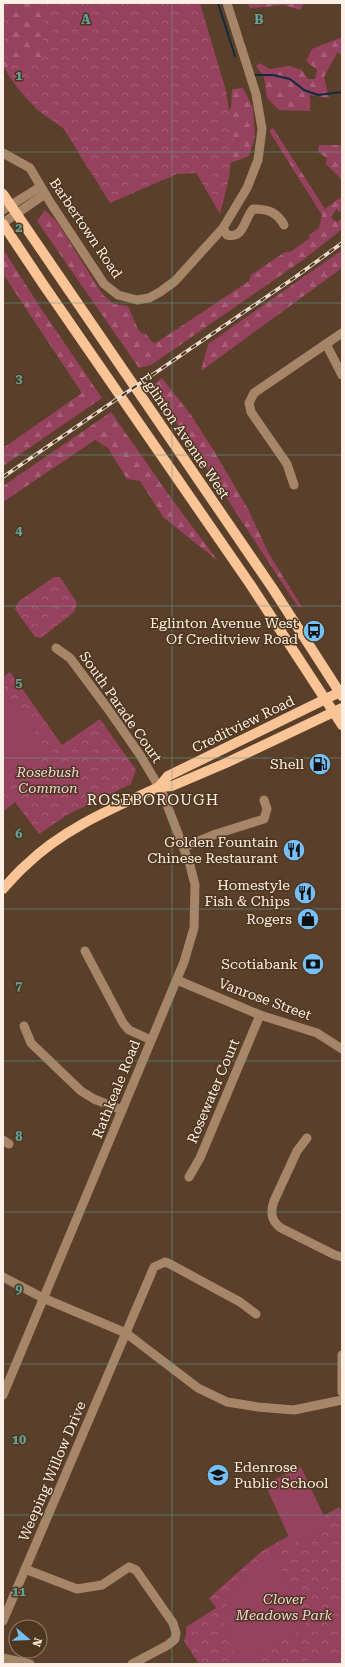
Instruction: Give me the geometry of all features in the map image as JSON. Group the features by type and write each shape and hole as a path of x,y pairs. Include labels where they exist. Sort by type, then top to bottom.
{"main road":[{"name":"Eglinton Avenue West","path":"3,194 10,210 256,565 341,693"},
{"path":"3,223 43,284 250,584 325,699 338,710 342,725"},
{"name":"Creditview Road","path":"159,787 168,776 325,699 341,693"},
{"name":"Creditview Road","path":"3,889 44,849 84,823 159,787 172,786 226,763 338,710"}],"street":[{"name":"Barbertown Road","path":"3,154 30,168 104,284 118,295 137,300 149,298 170,285 194,262 222,228 247,188 258,160 262,129 256,94 227,3"},
{"path":"3,223 10,210 43,190"},
{"path":"222,228 228,235 237,235 241,232 248,215 253,209 271,211 279,217 284,225"},
{"path":"294,485 287,464 251,412 249,403 254,393 342,333"},
{"path":"326,344 342,375"},
{"name":"South Parade Court","path":"56,648 70,658 75,664 125,733 159,787"},
{"name":"Rathkeale Road","path":"3,1396 177,980 194,928 194,885 190,865 159,787"},
{"path":"184,847 216,834 264,819 267,809 264,800"},
{"path":"85,951 123,1023 129,1030 151,1040"},
{"name":"Vanrose Street","path":"177,980 260,1015 317,1033 342,1049"},
{"name":"Rosewater Court","path":"189,1177 200,1158 260,1015"},
{"path":"24,1026 31,1043 81,1091 94,1099 122,1110"},
{"path":"307,1138 297,1151 274,1201 271,1209 272,1218 275,1224 281,1228 342,1257"},
{"name":"Weeping Willow Drive","path":"3,1621 154,1267 165,1262 240,1302 256,1314"},
{"path":"3,1277 43,1298 126,1333 198,1388 228,1402 258,1407 294,1410 342,1400"},
{"path":"342,1355 342,1392"},
{"path":"25,1569 77,1589 102,1585 129,1567 136,1570 173,1623 176,1633 175,1639 168,1645 132,1664"},
{"path":"3,1658 30,1664"}],"green space":[{"path":"3,3 49,3 213,131 231,108 232,89 243,88 253,108 255,137 249,156 203,173 134,175 103,185 86,166 64,129 58,123 40,112 32,104 6,71 3,65"},
{"path":"3,3 11,3 7,59 41,61 46,5 18,3 200,3 226,91 233,137 229,178 220,214 193,167 110,203 64,129 36,109 7,61 3,53"},
{"path":"248,3 304,3 300,10 284,5 250,8"},
{"path":"342,37 342,54 337,53 324,77 329,98 310,95 310,111 279,110 267,98 264,77 256,66 259,63 270,69 289,66 302,70 308,79 315,79 317,70 306,61 312,49"},
{"path":"273,128 325,209 342,196 342,210 340,212 336,209 331,218 337,222 342,218 342,229 303,260 151,365 139,368 37,221 45,210 57,222 103,295 114,304 128,306 141,333 146,334 152,342 156,343 249,281 251,275 285,252 290,252 310,238 309,235 319,228 322,215 269,131"},
{"path":"342,142 342,180 326,164 327,158 318,152 319,145 341,145"},
{"path":"3,249 42,310 102,398 3,466 3,448 82,393 3,274"},
{"path":"342,250 342,268 201,371 208,344"},
{"path":"162,378 191,415 214,451 248,509 269,554 302,607 298,607 193,447 151,387"},
{"path":"111,412 171,498 218,561 164,518 140,481 127,479 108,448 95,440 3,502 3,486"},
{"path":"54,577 60,577 77,603 74,612 41,638 35,637 15,609 18,602"},
{"name":"Rosebush Common","path":"10,672 62,745 100,719 136,770 131,784 67,815 39,834 15,802 3,812 3,677"},
{"path":"3,687 50,754 7,785 3,779"},
{"path":"301,1467 329,1527 292,1544 265,1484"},
{"name":"Clover Meadows Park","path":"339,1507 342,1513 342,1664 199,1664 184,1641 186,1627 216,1608 209,1598 262,1551"},
{"path":"273,1550 306,1621 304,1628 243,1664 231,1649 226,1634 225,1619 227,1605 239,1580 260,1559"},
{"path":"328,1648 339,1664 303,1664"}],"waterway":[{"path":"218,3 235,56"},
{"path":"254,75 273,75 290,79 304,90 318,95 342,92"}],"railway":[{"path":"3,477 294,278 342,243"}],"place":[{"name":"Eglinton Avenue West Of Creditview Road","path":"314,631"},
{"name":"Shell","path":"320,764"},
{"name":"Golden Fountain Chinese Restaurant","path":"294,850"},
{"name":"Homestyle Fish & Chips","path":"305,893"},
{"name":"Rogers","path":"308,919"},
{"name":"Scotiabank","path":"313,964"},
{"name":"Edenrose Public School","path":"218,1475"}],"district":[{"name":"ROSEBOROUGH","path":"153,800"}]}
